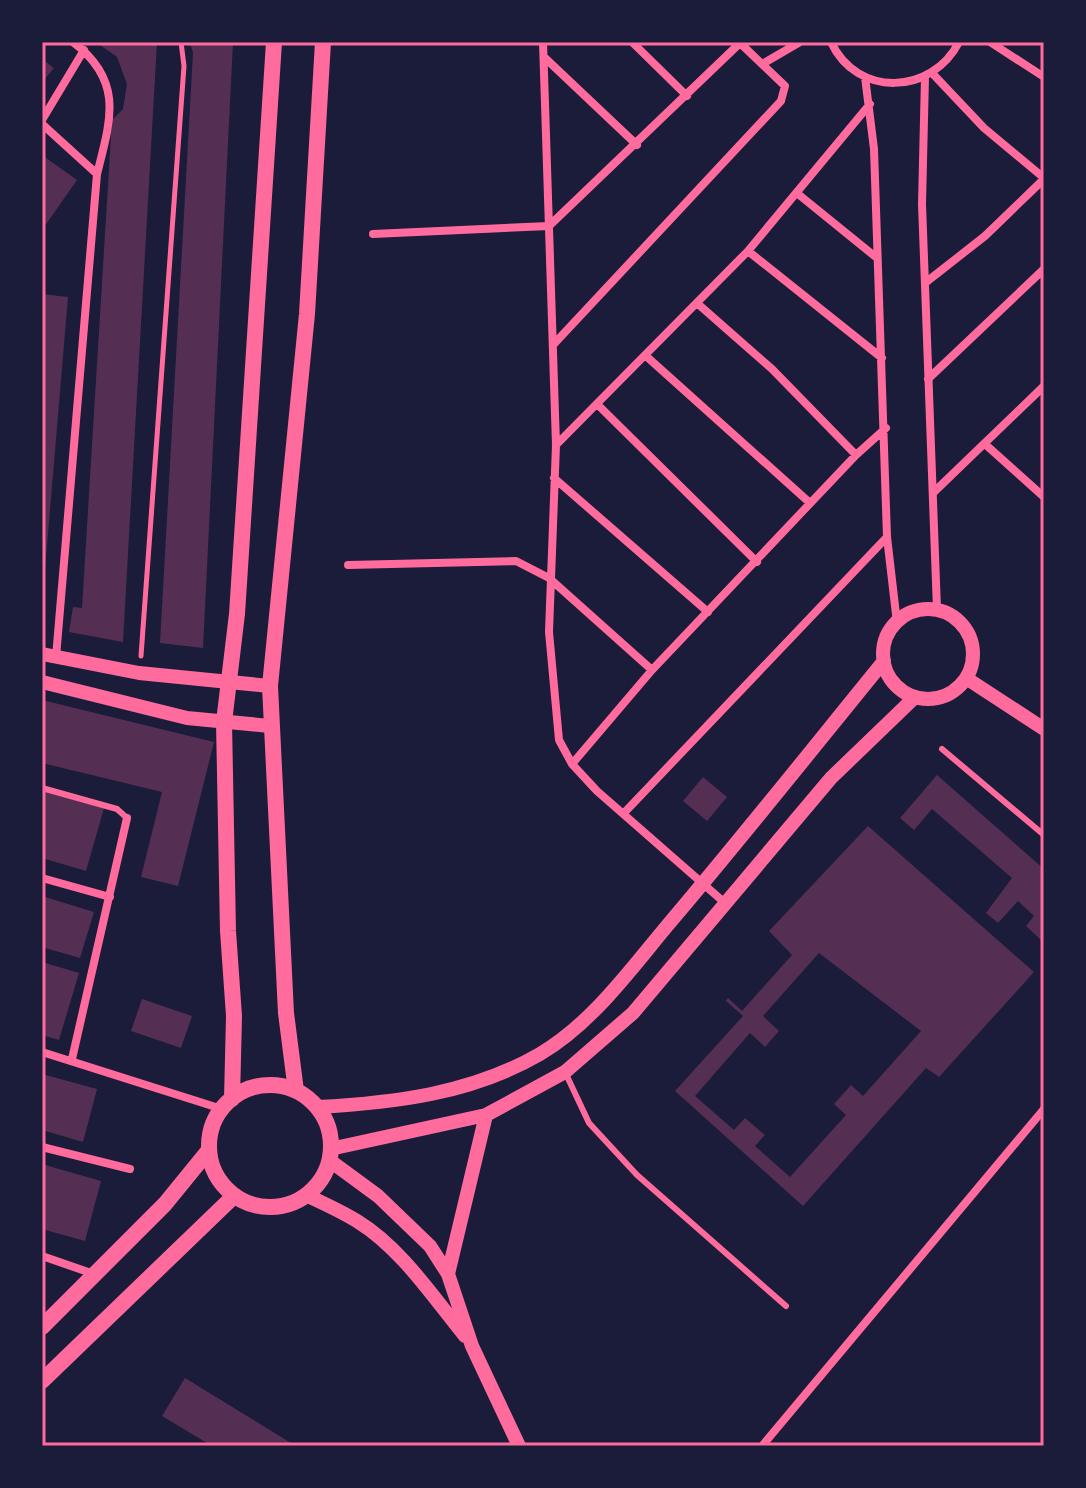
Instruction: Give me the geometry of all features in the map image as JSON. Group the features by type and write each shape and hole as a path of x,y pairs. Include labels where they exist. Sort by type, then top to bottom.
{"main road":[{"path":"227,1104 234,1016 228,931 224,722 237,614 274,42"},
{"path":"296,1091 286,1013 270,686 307,314 323,42"},
{"path":"263,1086 296,1091 317,1107 325,1120 330,1154 324,1173 306,1195 289,1204 270,1207 251,1204 234,1196 216,1175 209,1150 214,1121 227,1104 263,1086"},
{"path":"42,1327 165,1204 209,1150"},
{"path":"42,1381 234,1196"}],"street":[{"path":"73,42 99,65 110,96 109,130 97,174 49,655 139,673 270,686"},
{"path":"543,42 556,445 549,578 552,688 559,740 572,764 725,903"},
{"path":"632,42 687,96"},
{"path":"373,234 549,226 637,145 740,42 785,86 771,114 553,345"},
{"path":"764,63 800,42"},
{"path":"831,42 844,62 865,77 889,84 928,75 947,61 959,42"},
{"path":"990,42 1043,74"},
{"path":"84,50 42,122 97,174"},
{"path":"544,57 637,145"},
{"path":"925,283 985,236 1044,179 928,75"},
{"path":"928,75 922,204 937,609"},
{"path":"865,77 870,104 886,428 887,537 897,623"},
{"path":"556,445 599,406 748,251 870,104"},
{"path":"798,194 877,258"},
{"path":"748,251 882,358"},
{"path":"928,379 1044,269"},
{"path":"698,304 772,369 856,455"},
{"path":"646,356 810,503"},
{"path":"934,492 1044,386"},
{"path":"599,406 757,562"},
{"path":"572,764 652,670 856,455 886,428"},
{"path":"986,445 1043,493"},
{"path":"554,478 708,612"},
{"path":"624,813 887,537"},
{"path":"348,565 516,561 549,578 652,670"},
{"path":"330,1154 486,1115 565,1072 633,1013 850,757 913,699 941,697 966,678 973,660 972,642 958,622 937,609 910,613 897,623 887,639 884,661 892,683 913,699"},
{"path":"317,1107 390,1103 452,1090 539,1054 593,1013 703,884 884,661"},
{"path":"966,678 1044,729"},
{"path":"42,682 187,718 270,726"},
{"path":"72,1059 127,818"},
{"path":"42,878 110,897"},
{"path":"42,1052 227,1104"},
{"path":"762,1446 1044,1109"},
{"path":"448,1274 486,1115"},
{"path":"42,1147 130,1169"},
{"path":"330,1154 416,1230 448,1274 472,1346 519,1446"},
{"path":"306,1195 359,1222 376,1236 415,1274 472,1346"},
{"path":"42,1256 97,1274"}],"lane":[{"path":"942,749 1044,835"},
{"path":"42,788 117,809 127,818"},
{"path":"565,1072 589,1123 637,1175 786,1306"}],"path":[{"path":"139,673 184,66 181,42"}],"building":[{"path":"96,42 157,42 123,642 69,632 73,607 82,608 112,120 123,109 127,84 117,57"},
{"path":"190,42 233,42 203,648 160,643 193,53"},
{"path":"42,59 54,68 42,82"},
{"path":"42,155 77,180 42,230"},
{"path":"42,294 68,297 44,581 42,581"},
{"path":"42,700 214,742 178,886 141,877 162,792 42,763"},
{"path":"937,775 1044,869 1044,936 1041,940 1026,926 1034,916 1018,901 998,923 986,913 1012,878 932,809 914,830 900,818"},
{"path":"703,777 727,797 707,821 683,801"},
{"path":"42,791 104,808 86,871 42,858"},
{"path":"868,826 1034,972 939,1077 926,1068 803,1206 675,1091 743,1016 726,1001 728,998 742,1011 792,955 769,931","holes":["819,953 921,1031 863,1096 851,1085 834,1104 846,1115 790,1177 755,1146 765,1135 745,1118 734,1130 695,1096 750,1033 765,1047 779,1031 763,1016"]},
{"path":"42,896 94,912 80,958 42,947"},
{"path":"42,962 79,973 59,1040 42,1035"},
{"path":"142,999 192,1016 181,1048 131,1031"},
{"path":"42,1074 97,1089 83,1142 42,1130"},
{"path":"42,1164 101,1181 85,1241 42,1229"},
{"path":"185,1378 291,1443 290,1446 212,1446 162,1416"}]}
